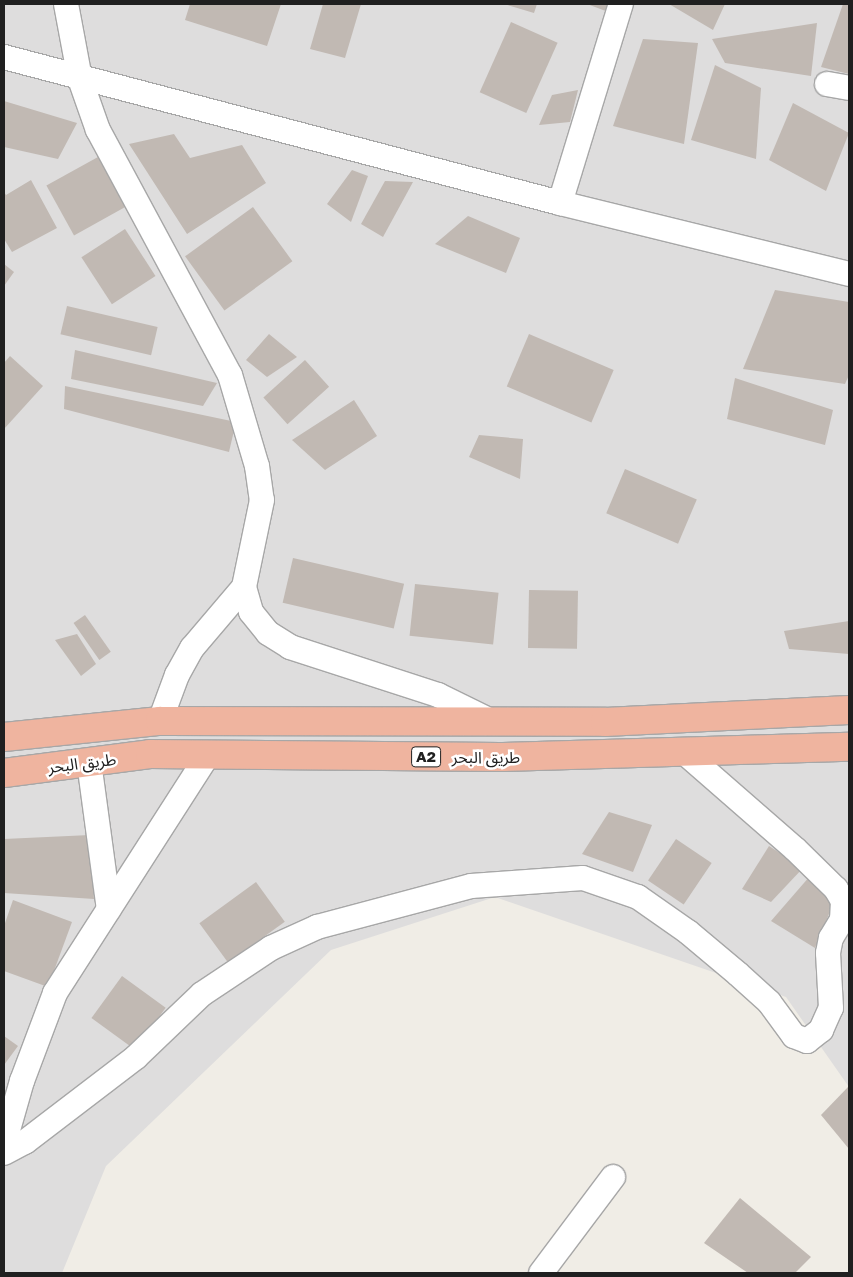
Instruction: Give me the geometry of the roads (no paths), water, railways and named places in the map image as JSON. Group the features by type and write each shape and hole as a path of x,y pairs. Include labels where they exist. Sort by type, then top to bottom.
{"highway":[{"name":"A2","path":"4,737 160,721 605,722 849,710"},
{"name":"طريق البحر","path":"4,773 150,754 503,757 849,747"}],"street":[{"path":"66,4 80,79 98,130 230,375 244,413 262,500 244,587 251,612 262,626 290,647 445,698 491,721"},
{"path":"560,203 621,4"},
{"path":"4,57 80,79 560,203 849,274"},
{"path":"160,721 177,675 192,648 244,587"},
{"path":"4,1144 22,1080 55,993 208,753"},
{"path":"4,1153 25,1142 136,1056 202,994 271,948 318,927 471,886 583,878 638,897 688,932 731,968 769,1002 794,1036 807,1041 821,1030 830,1008 828,953 830,938 842,920 843,901 836,889 795,849 685,753"},
{"path":"89,762 109,909"},
{"path":"541,1273 613,1177"}]}
